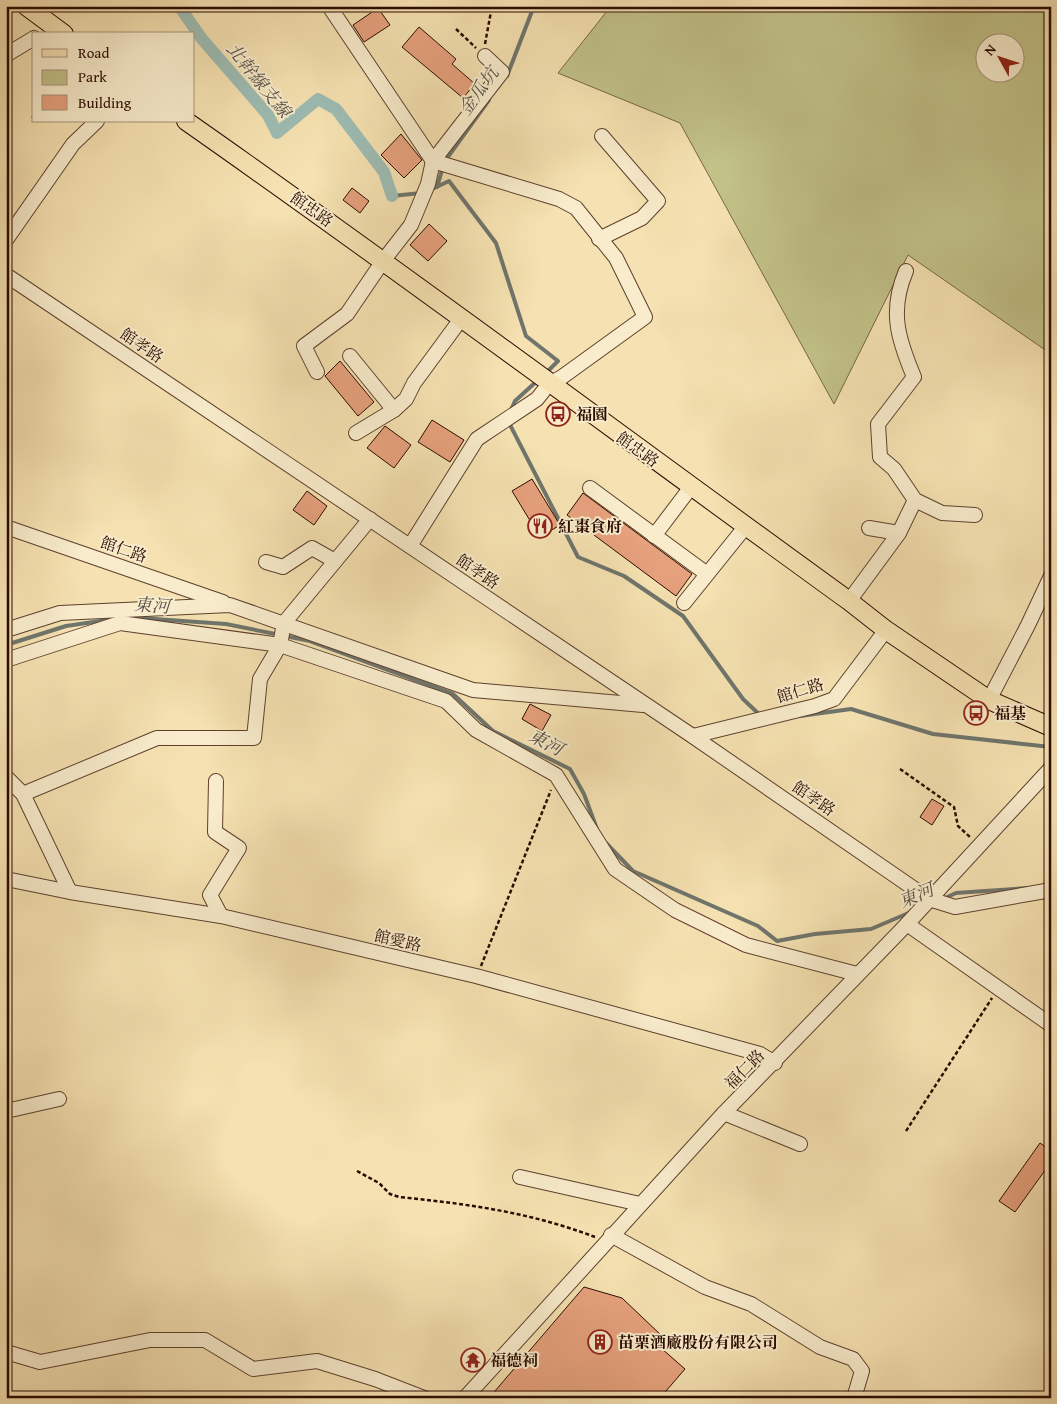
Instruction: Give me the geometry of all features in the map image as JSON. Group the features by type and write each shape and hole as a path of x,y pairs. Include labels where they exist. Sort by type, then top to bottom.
{"main road":[{"path":"26,6 52,31"},
{"name":"館忠路","path":"187,122 383,261 549,384 849,600 886,630 989,700 1051,727"}],"street":[{"path":"329,6 433,161 559,199 576,208 616,258 645,317 562,377 549,384 537,399 477,439 410,546"},
{"path":"6,55 32,39"},
{"path":"316,372 304,346 346,314 411,225 428,184 433,161 502,72 485,56"},
{"path":"6,240 74,144 96,122"},
{"path":"599,239 642,218 658,201 602,136"},
{"path":"906,271 898,291 899,343 914,377 878,424 880,457 894,469 915,500 942,513 975,515"},
{"name":"館孝路","path":"6,275 644,705 693,736 929,899 955,906 1051,890"},
{"path":"356,432 394,410 406,399 414,383 461,319"},
{"path":"350,356 394,410"},
{"path":"654,536 691,487"},
{"path":"590,488 707,574"},
{"path":"849,600 899,533 915,500"},
{"path":"23,794 156,738 254,738 260,680 280,645 284,623 370,519"},
{"path":"684,603 746,526"},
{"name":"館仁路","path":"6,527 473,690 644,705"},
{"path":"869,528 899,533"},
{"path":"266,562 283,567 312,548 335,561"},
{"path":"989,700 1051,576"},
{"path":"6,630 60,613 230,604"},
{"path":"6,660 120,623 280,645 446,701 476,730 556,775 615,868 676,910 746,945 857,974"},
{"name":"館仁路","path":"693,736 815,706 834,699 886,630"},
{"name":"福仁路","path":"465,1398 724,1113 775,1063 857,974 907,924 1051,768"},
{"path":"6,777 23,794 70,892"},
{"path":"216,781 215,832 239,848 210,895 221,916"},
{"name":"館愛路","path":"6,879 70,892 221,916 476,976 760,1054 775,1063"},
{"path":"907,924 1051,1025"},
{"path":"6,1111 59,1099"},
{"path":"724,1113 800,1144"},
{"path":"520,1177 640,1204"},
{"path":"609,1238 705,1287 751,1304 820,1347 852,1359 862,1371 854,1398"},
{"path":"6,1352 40,1362 150,1340 204,1340 253,1369 317,1361 375,1378 424,1398"}],"path":[{"path":"485,56 485,38 492,6"},
{"path":"456,29 485,56"},
{"path":"900,769 954,807 958,826 979,846"},
{"path":"476,976 556,775"},
{"path":"906,1131 998,989"},
{"path":"357,1171 379,1183 390,1194 399,1198 520,1213 609,1238"}],"green space":[{"path":"611,6 1051,6 1051,354 908,255 834,404 680,123 558,73"}],"building":[{"path":"378,8 390,25 364,42 353,25"},
{"path":"419,27 456,59 452,64 475,84 463,98 402,47"},
{"path":"401,134 422,160 404,178 381,155"},
{"path":"352,188 369,201 360,213 343,200"},
{"path":"429,224 447,241 428,261 410,245"},
{"path":"340,361 374,402 358,416 325,376"},
{"path":"432,420 464,440 450,462 418,442"},
{"path":"385,426 411,445 394,468 367,448"},
{"path":"532,479 560,525 540,537 512,491"},
{"path":"307,491 327,506 314,525 293,510"},
{"path":"583,493 692,574 676,596 567,515"},
{"path":"530,704 551,715 542,731 522,719"},
{"path":"932,799 944,806 932,825 920,817"},
{"path":"1040,1143 1051,1151 1051,1162 1015,1212 999,1201"},
{"name":"苗栗酒廠股份有限公司","path":"584,1287 622,1298 663,1337 661,1348 685,1369 660,1398 489,1398"}],"waterway":[{"name":"北幹線支線","path":"179,6 202,39 268,115 277,133 318,99 336,109 384,172 392,196"},
{"name":"金瓜坑","path":"507,76 534,6"},
{"name":"金瓜坑","path":"445,161 489,100"},
{"name":"金瓜坑","path":"437,187 443,167"},
{"path":"430,190 449,181 496,243 526,336 558,361 545,374"},
{"path":"392,196 421,193"},
{"path":"511,410 515,401 538,380"},
{"path":"508,421 578,557 624,576 683,616 743,699 761,716"},
{"name":"東河","path":"126,617 226,624 310,641 453,694 493,731 570,769 584,794 597,829"},
{"name":"東河","path":"6,645 66,626 114,619"},
{"path":"800,716 851,709 933,734 1051,747"},
{"name":"東河","path":"606,843 633,871 758,926 777,941 815,934 871,929 911,912"},
{"name":"東河","path":"943,899 956,893 1027,888"}],"place":[{"name":"福園","path":"558,414"},
{"name":"紅棗食府","path":"540,526"},
{"name":"福基","path":"976,713"},
{"name":"苗栗酒廠股份有限公司","path":"600,1342"},
{"name":"福德祠","path":"473,1360"}]}
